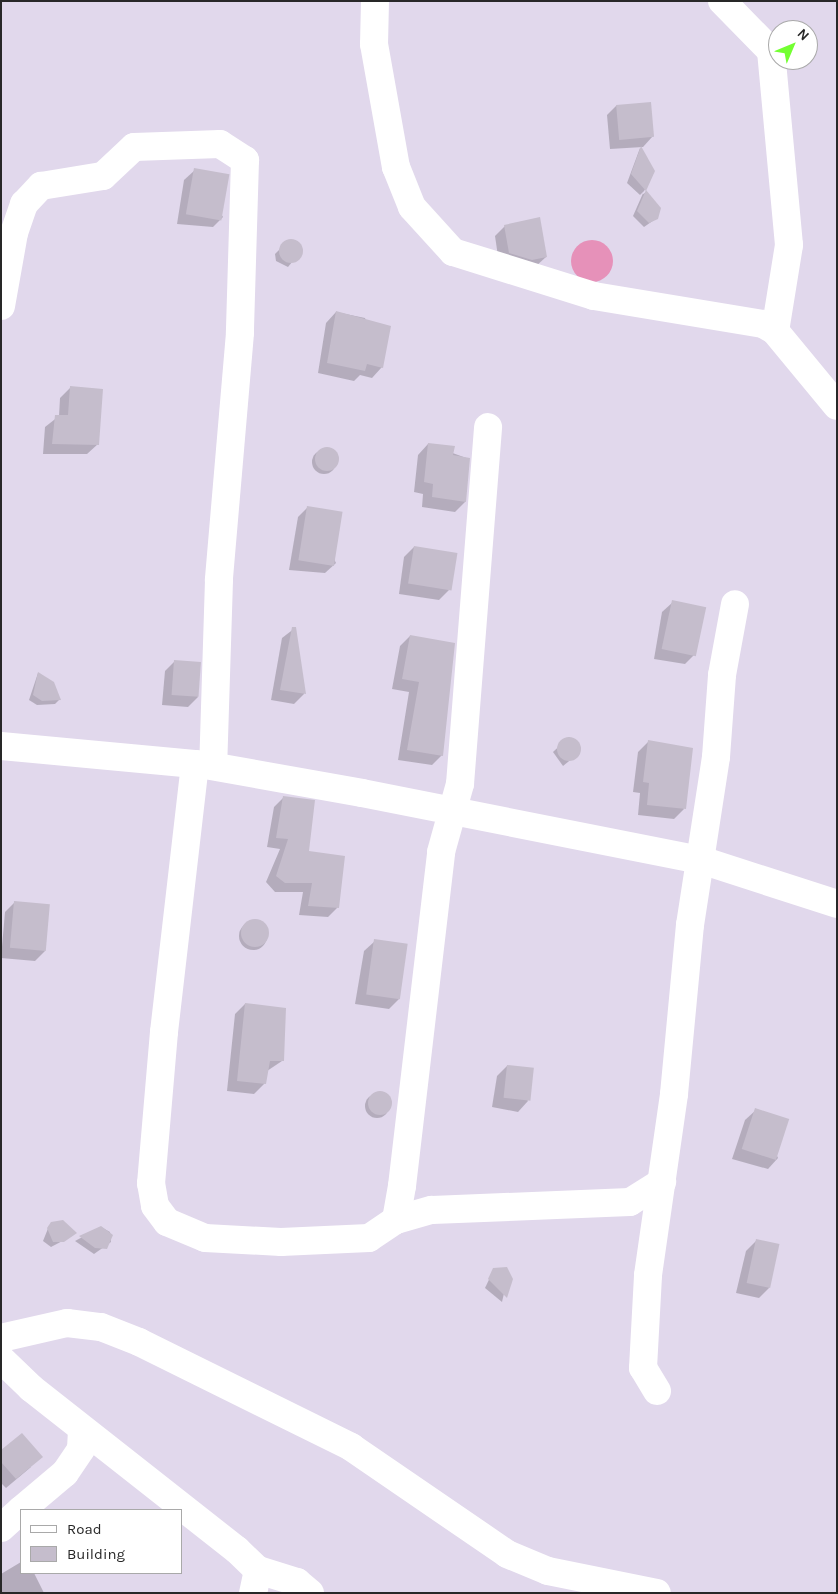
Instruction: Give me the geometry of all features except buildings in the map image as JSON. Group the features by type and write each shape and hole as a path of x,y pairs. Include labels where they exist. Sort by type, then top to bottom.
{"street":[{"path":"375,1 374,44 396,167 412,207 453,252 594,296 763,324 775,331 837,406"},
{"path":"722,1 771,51 789,245 775,331"},
{"path":"1,306 19,218 30,193 41,186 103,176 134,147 220,144 244,160 240,333 204,765 161,1060 151,1183 155,1206 167,1222 205,1238 271,1242 369,1238 396,1220 432,1210 630,1202 662,1182"},
{"path":"396,1220 441,852 450,811 460,784 488,428"},
{"path":"657,1391 643,1368 643,1328 734,604"},
{"path":"1,746 204,765 450,811 701,860 837,904"},
{"path":"1,1338 67,1324 101,1328 139,1342 351,1447 507,1554 548,1571 657,1593"},
{"path":"1,1359 173,1509"},
{"path":"22,1509 64,1473 81,1449 82,1429"},
{"path":"1,1528 20,1511"},
{"path":"182,1517 255,1581 298,1582 310,1593"}],"shaded area":[{"path":"596,240 604,243 610,249 613,261 610,273 604,279 588,282 580,279 574,273 571,257 574,249 580,243"}]}
